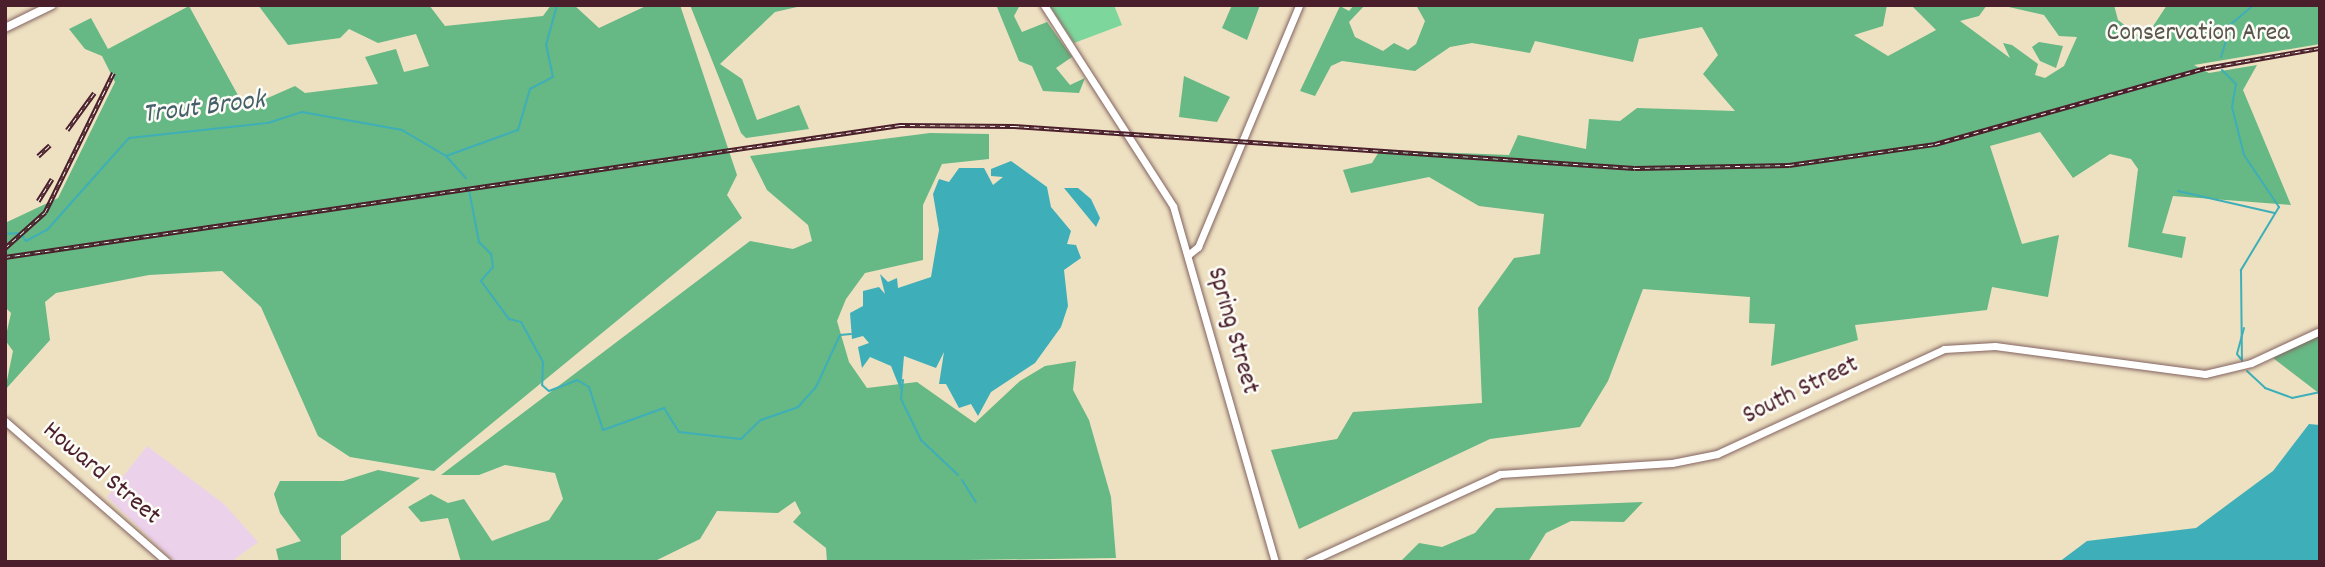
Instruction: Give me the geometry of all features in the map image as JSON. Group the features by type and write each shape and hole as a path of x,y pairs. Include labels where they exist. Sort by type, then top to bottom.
{"main road":[{"path":"5,28 52,5"},
{"name":"Spring Street","path":"1044,5 1173,206 1278,562"},
{"path":"1188,255 1198,247 1298,5"},
{"name":"South Street","path":"1308,562 1495,476 1672,463 1717,454 1944,349 1995,346 2205,374 2252,363 2320,331"},
{"name":"Howard Street","path":"5,421 167,562"}],"shaded area":[{"path":"147,446 224,504 258,542 231,562 175,562 107,497"}],"green space":[{"path":"258,5 429,5 445,26 543,16 551,5 574,5 599,28 648,5 680,5 737,175 727,195 742,218 434,471 350,457 318,436 261,307 222,271 149,275 56,293 45,302 50,340 5,390 13,351 5,340 11,313 5,307 5,223 58,198 115,82 102,56 85,49 69,29 91,18 108,49 189,6 245,108 295,86 305,93 378,84 365,57 396,49 404,72 429,66 416,34 378,43 349,29 340,38 288,45"},
{"path":"690,5 806,5 775,12 720,64 742,79 757,120 799,105 809,129 746,138 741,133"},
{"path":"1020,5 1014,16 1022,32 1047,22 1072,57 1056,68 1070,85 1085,78 1079,93 1043,91 1032,66 1019,61 997,7"},
{"path":"1049,5 1114,5 1122,25 1074,43"},
{"path":"1232,5 1260,5 1247,40 1222,28"},
{"name":"Conservation Area","path":"1354,5 1365,5 1349,22 1355,37 1383,51 1394,43 1408,50 1416,44 1425,21 1416,5 1887,5 1883,26 1854,35 1888,56 1936,30 1911,5 1987,5 1979,16 1960,21 2010,58 2003,43 2012,45 2038,64 2035,75 2045,78 2064,66 2077,37 2059,36 2044,15 2000,5 2114,5 2118,20 2144,40 2167,5 2320,5 2320,44 2194,65 2209,73 2257,65 2243,90 2291,205 2173,196 2162,233 2186,237 2182,258 2128,247 2138,169 2131,159 2110,154 2073,178 2040,132 1990,146 2022,244 2059,235 2048,297 1992,287 1987,310 1855,325 1858,340 1771,366 1775,324 1749,323 1750,297 1643,289 1608,381 1580,427 1490,439 1299,529 1271,450 1337,439 1353,412 1482,403 1478,308 1514,258 1540,254 1544,214 1479,206 1429,177 1351,193 1343,170 1372,163 1380,150 1509,155 1518,135 1586,149 1589,119 1620,121 1637,108 1735,111 1703,74 1718,55 1702,27 1639,39 1633,62 1535,41 1530,53 1472,43 1450,47 1415,71 1342,61 1331,66 1315,96 1300,91 1340,6 1349,11"},
{"path":"2039,42 2063,46 2056,68 2040,61 2032,47"},
{"path":"1184,76 1230,97 1217,122 1179,117"},
{"path":"930,133 989,134 989,159 942,164 923,205 923,260 865,273 846,299 837,321 849,362 867,388 917,382 975,423 1020,381 1045,366 1076,361 1073,390 1089,420 1111,497 1116,558 827,562 826,548 793,522 801,513 795,501 778,513 717,511 700,539 653,562 461,562 448,518 421,522 408,507 431,494 448,503 464,499 492,541 549,520 563,499 555,473 505,465 479,475 441,475 750,241 793,249 812,241 808,225 767,190 750,156"},
{"path":"2320,335 2320,394 2273,358"},
{"path":"378,470 420,478 341,536 341,562 279,562 276,549 301,541 280,513 274,494 280,481 343,481"},
{"path":"1643,502 1624,522 1571,521 1546,533 1528,562 1400,562 1419,543 1442,547 1475,533 1496,508"}],"water":[{"path":"1011,161 1047,187 1051,207 1071,231 1067,244 1076,245 1081,258 1064,270 1068,306 1061,327 1035,363 991,392 978,416 971,404 959,408 946,384 939,384 944,352 936,368 904,356 901,391 891,366 870,357 862,368 858,347 869,343 863,336 852,339 850,313 863,306 863,291 879,287 885,294 880,274 888,282 897,278 898,288 931,277 939,230 933,194 939,179 949,182 959,168 984,168 993,185 1003,177 991,176 991,169"},
{"path":"1064,188 1078,188 1091,199 1100,218 1096,227"},
{"path":"2309,424 2320,425 2320,562 2059,562 2087,541 2196,528 2273,471"}],"waterway":[{"path":"446,156 518,130 530,89 553,77 546,45 557,5"},
{"path":"2221,57 2231,24 2254,5"},
{"path":"2222,70 2236,84 2232,107 2244,155 2279,207 2241,270 2242,361"},
{"name":"Trout Brook","path":"5,234 20,233 26,241 47,230 129,138 268,123 302,112 402,130 446,156 466,178"},
{"path":"469,190 479,242 491,254 493,267 481,281 509,319 521,322 543,362 542,385 549,391 577,380 589,387 603,430 664,408 679,432 741,439 761,420 798,407 816,387 840,335 851,334"},
{"path":"2178,191 2275,213"},
{"path":"2241,359 2237,354 2244,328"},
{"path":"2247,371 2265,388 2292,398 2320,392"},
{"path":"903,380 901,399 921,440 958,475"},
{"path":"962,480 976,502"}],"railway":[{"path":"5,257 900,125 1014,126 1635,168 1789,165 1935,144 2206,68 2320,48"},
{"path":"5,248 45,212 113,73"},
{"path":"67,130 94,93"},
{"path":"38,156 50,145"},
{"path":"38,201 52,179"}]}
